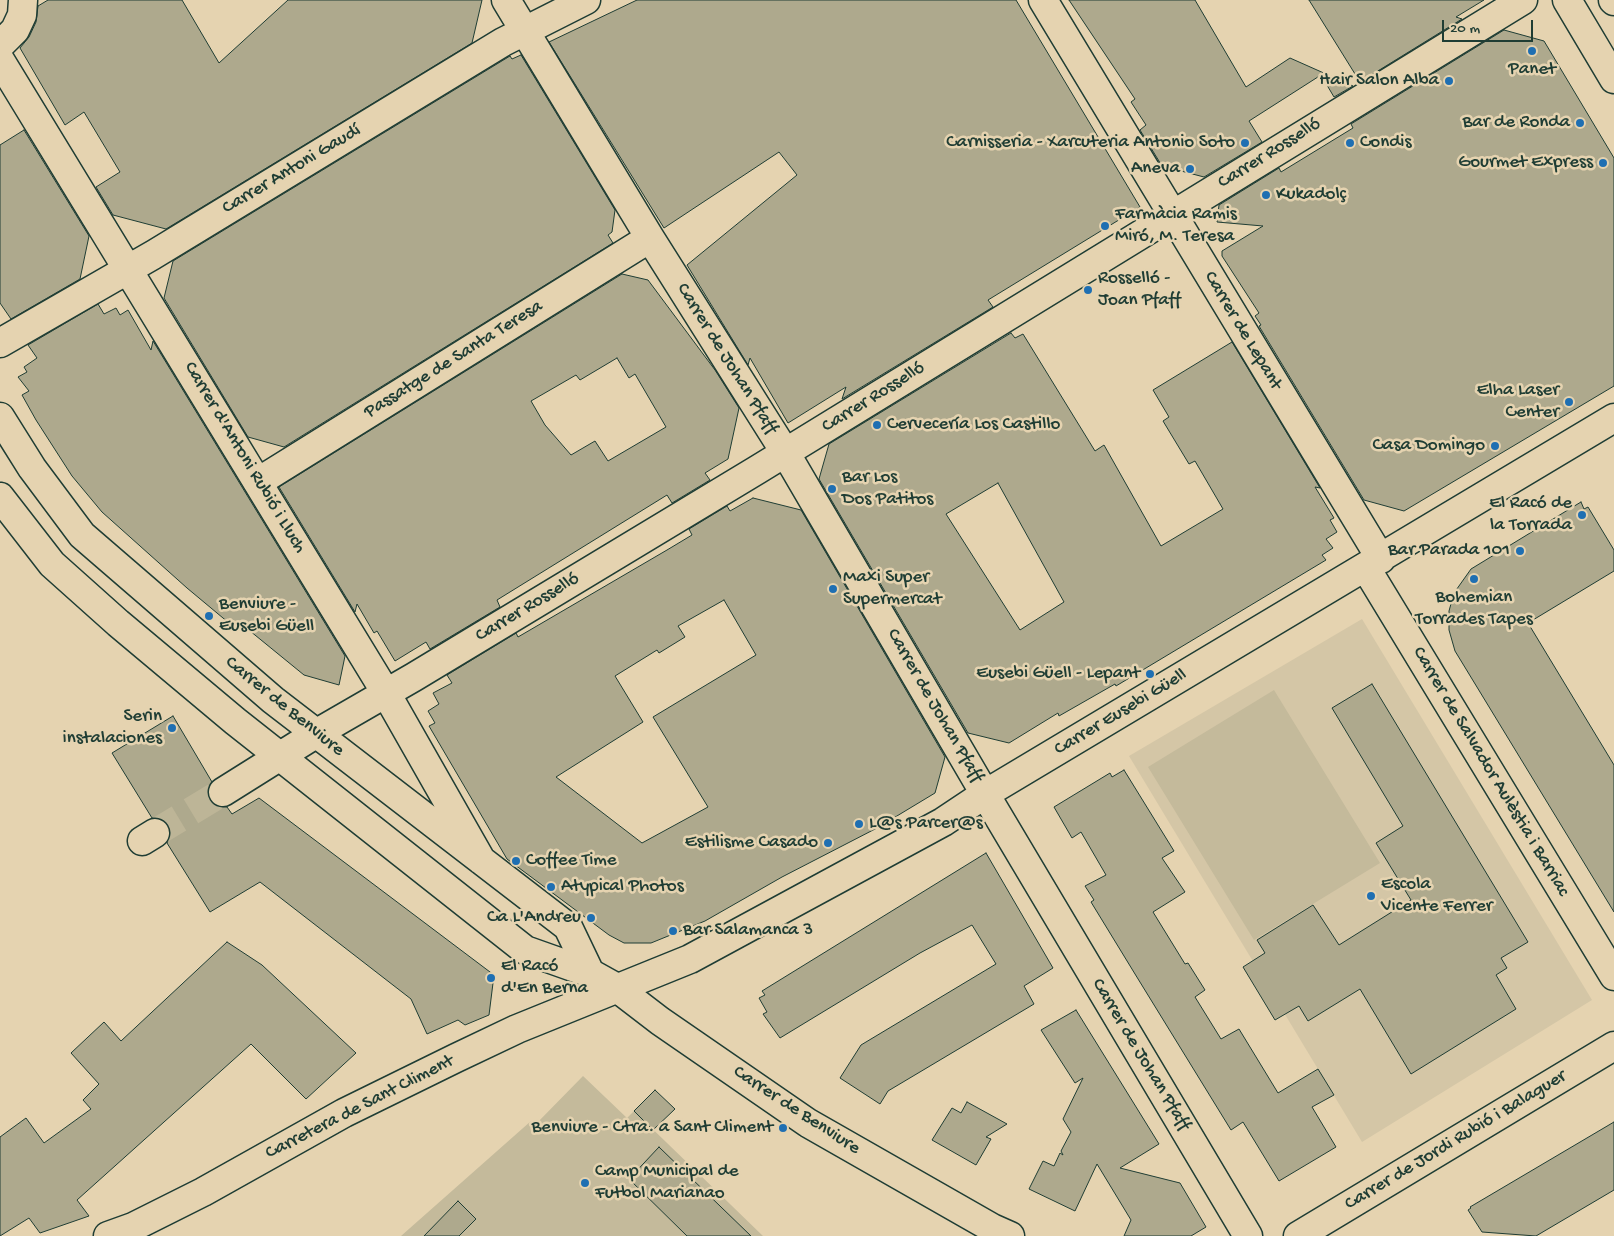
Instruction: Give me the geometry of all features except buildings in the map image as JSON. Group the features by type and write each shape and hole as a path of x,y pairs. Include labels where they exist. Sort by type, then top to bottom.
{"street":[{"path":"0,45 16,30 22,15 23,0"},
{"name":"Carrer de Johan Pfaff","path":"506,0 650,238 786,452 985,794 1248,1236"},
{"name":"Carrer Antoni Gaudí","path":"0,343 129,269 523,30 586,0"},
{"name":"Carrer de Lepant","path":"1043,0 1173,214 1373,563"},
{"name":"Carrer Rosselló","path":"224,792 317,732 386,693 786,452 1522,0"},
{"path":"1567,0 1614,79"},
{"name":"Carrer d'Antoni Rubió i Lluch","path":"0,60 386,693 481,860"},
{"name":"Passatge de Santa Teresa","path":"258,482 650,238"},
{"name":"Carrer de Benviure","path":"0,417 32,468 82,535 199,638 317,732 345,757 568,927 590,973"},
{"name":"Carrer Eusebi Güell","path":"618,988 690,959 943,822 985,794 1614,418"},
{"name":"Carrer de Benviure","path":"0,497 52,564 235,721 525,950 590,973 618,988 660,1021 808,1123 992,1228 1010,1236"},
{"name":"Carrer de Salvador Aulèstia i Barriac","path":"1373,563 1614,976"},
{"name":"Carretera de Sant Climent","path":"108,1236 133,1227 203,1192 344,1113 395,1087 517,1029 618,988"},
{"name":"Carrer de Jordi Rubió i Balaguer","path":"1298,1236 1614,1046"}],"shaded area":[{"name":"Escola Vicente Ferrer","path":"1362,619 1592,1000 1362,1142 1129,756"},
{"path":"1274,690 1380,863 1254,940 1148,767"},
{"name":"Camp Municipal de Futbol Marianao","path":"583,1076 627,1118 634,1111 763,1236 401,1236 531,1121 535,1125"}],"tunnel":[{"path":"155,833 223,792"}],"place":[{"name":"Panet","path":"1532,51"},
{"name":"Hair Salon Alba","path":"1449,81"},
{"name":"Bar de Ronda","path":"1580,123"},
{"name":"Carnisseria - Xarcuteria Antonio Soto","path":"1245,143"},
{"name":"Condis","path":"1350,143"},
{"name":"Gourmet Express","path":"1603,163"},
{"name":"Aneva","path":"1190,169"},
{"name":"Kukadolç","path":"1266,195"},
{"name":"Farmàcia Ramis Miró, M. Teresa","path":"1105,226"},
{"name":"Rosselló - Joan Pfaff","path":"1088,290"},
{"name":"Elha Laser Center","path":"1569,402"},
{"name":"Cervecería Los Castillo","path":"877,425"},
{"name":"Casa Domingo","path":"1495,446"},
{"name":"Bar Los Dos Patitos","path":"832,489"},
{"name":"El Racó de la Torrada","path":"1582,515"},
{"name":"Bar Parada 101","path":"1520,551"},
{"name":"Bohemian Torrades Tapes","path":"1474,579"},
{"name":"Maxi Super Supermercat","path":"833,589"},
{"name":"Benviure - Eusebi Güell","path":"209,616"},
{"name":"Eusebi Güell - Lepant","path":"1150,674"},
{"name":"Serin instalaciones","path":"172,728"},
{"name":"L@s Parcer@s","path":"859,824"},
{"name":"Estilisme Casado","path":"828,843"},
{"name":"Coffee Time","path":"516,861"},
{"name":"Atypical Photos","path":"551,887"},
{"name":"Escola Vicente Ferrer","path":"1371,896"},
{"name":"Ca L'Andreu","path":"591,918"},
{"name":"Bar Salamanca 3","path":"673,931"},
{"name":"El Racó d'En Berna","path":"491,978"},
{"name":"Benviure - Ctra. a Sant Climent","path":"783,1128"},
{"name":"Camp Municipal de Futbol Marianao","path":"585,1183"}]}
